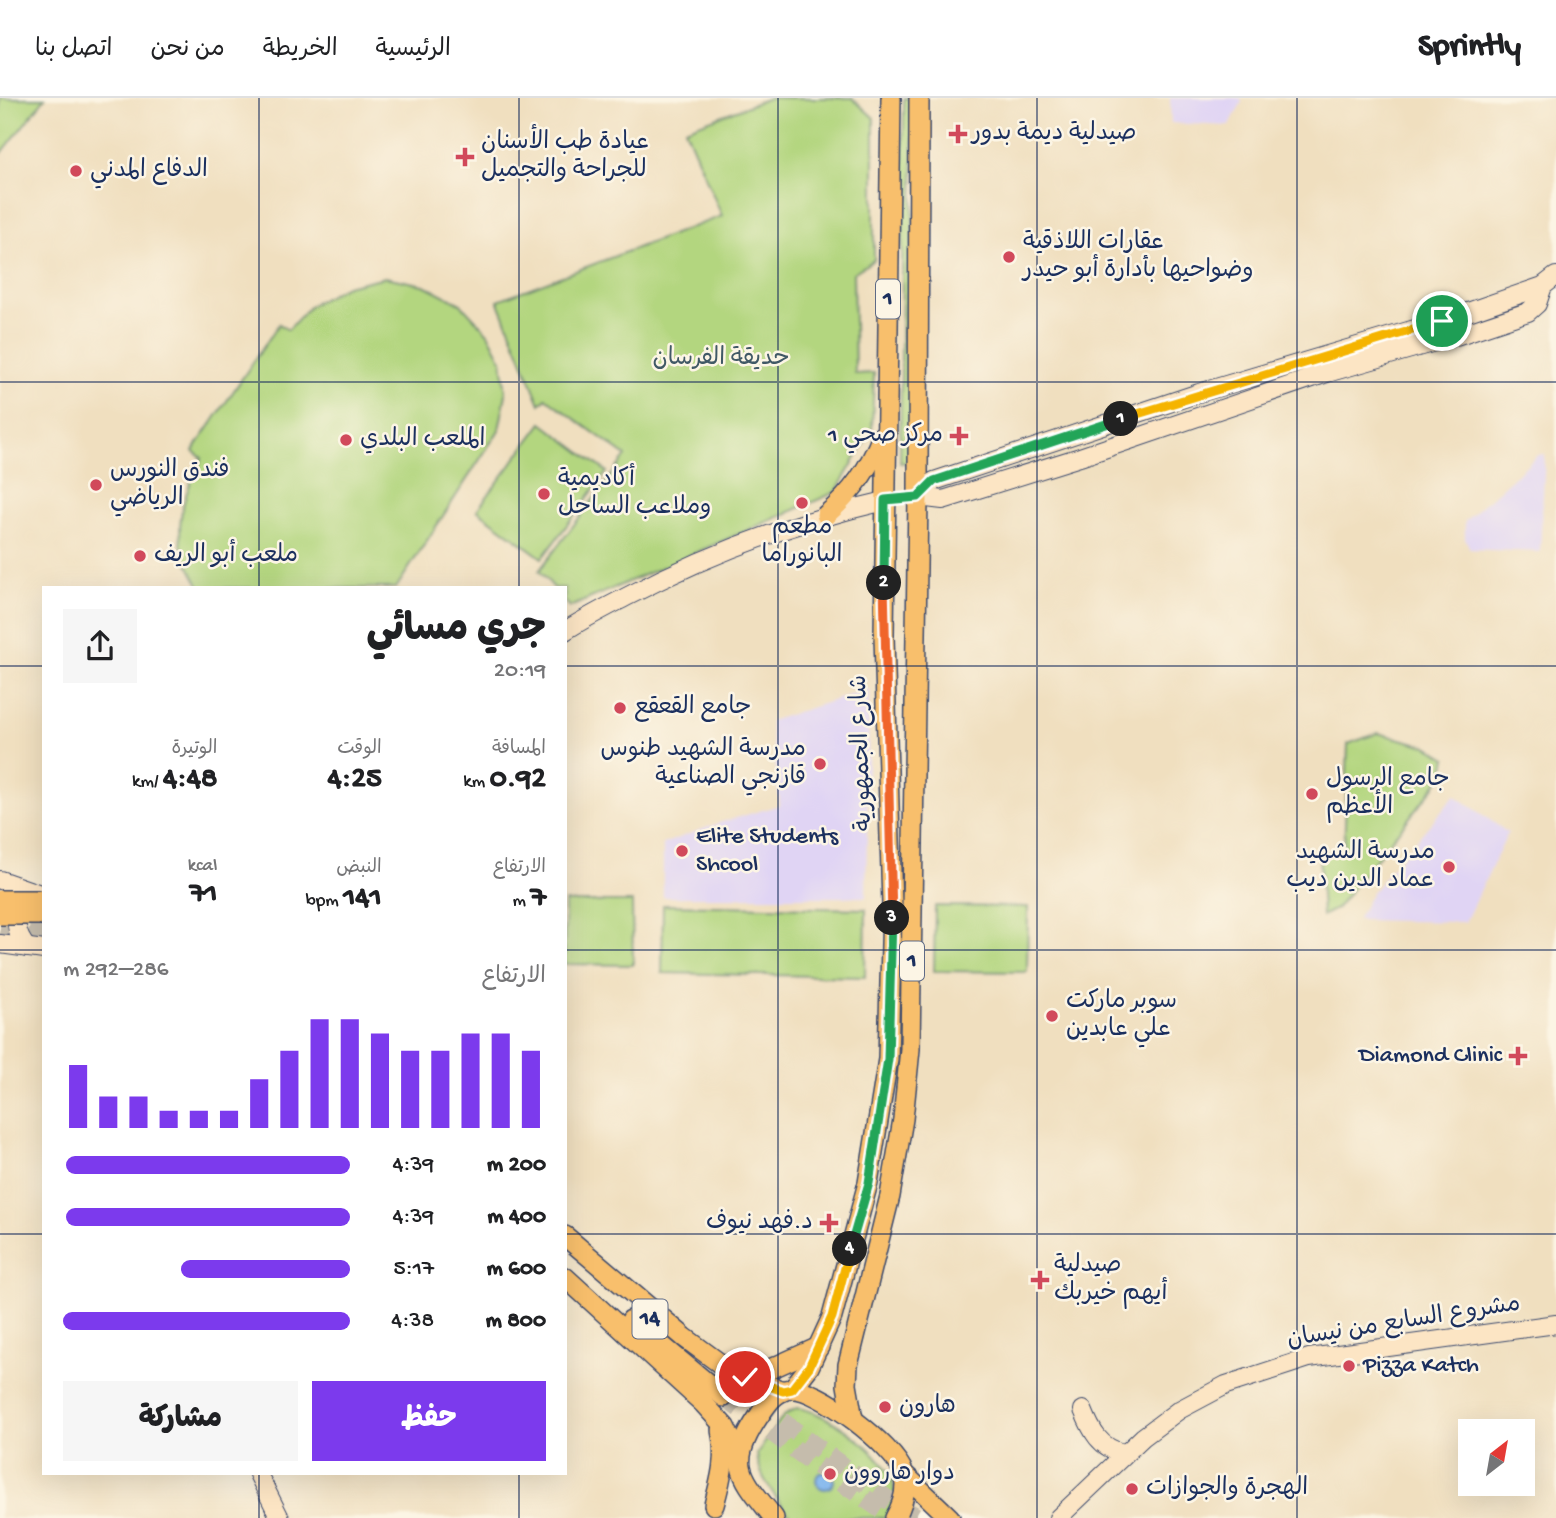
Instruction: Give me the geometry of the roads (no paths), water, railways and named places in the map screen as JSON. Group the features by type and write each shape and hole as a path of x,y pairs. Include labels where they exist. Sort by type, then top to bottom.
{"main road":[{"path":"875,98 883,110 890,131"},
{"name":"شارع الجمهورية","path":"710,1512 740,1460 743,1442 755,1421 768,1403 787,1390 809,1367 832,1317 869,1183 888,1059 892,906 884,636 891,98"},
{"name":"شارع الجمهورية","path":"853,1419 847,1385 848,1365 890,1196 910,1049 918,497 919,98"},
{"path":"826,515 847,495 865,472 882,437 887,418"},
{"path":"885,500 918,497"},
{"path":"0,900 42,896"},
{"path":"0,915 42,915"},
{"path":"567,1238 684,1337 731,1385 803,1390 853,1419 897,1458 904,1474 905,1493 895,1518"},
{"name":"14","path":"567,1253 731,1385"},
{"name":"14","path":"567,1267 731,1385"},
{"path":"567,1279 704,1404 720,1422 732,1439 744,1477 774,1518"},
{"path":"731,1385 819,1346"},
{"path":"710,1512 721,1483 724,1460 720,1422"},
{"path":"904,1474 950,1518"}],"street":[{"path":"918,497 943,500 1080,457 1327,373 1528,312 1537,304 1549,281"},
{"path":"567,630 682,570 770,533 885,500"},
{"path":"0,880 42,895"},
{"path":"0,894 42,896"},
{"path":"35,949 19,939 16,928 23,906 32,898 42,896"},
{"path":"0,944 35,949"},
{"name":"مشروع السابع من نيسان","path":"1058,1518 1124,1453 1170,1417 1210,1392 1309,1358 1556,1324"},
{"path":"1083,1410 1096,1438 1114,1451 1124,1453"},
{"path":"258,1475 280,1518"}],"water":[{"path":"825,1471 831,1474 834,1480 831,1486 825,1489 819,1486 816,1480 819,1474"}],"tunnel":[{"path":"0,928 42,934"},
{"path":"735,1387 895,1505 919,1518"},
{"path":"724,1397 888,1514"}],"place":[{"name":"صيدلية ديمة بدور","path":"958,134"},
{"name":"عيادة طب الأسنان للجراحة والتجميل","path":"465,157"},
{"name":"الدفاع المدني","path":"76,171"},
{"name":"عقارات اللاذقية وضواحيها بأدارة أبو حيدر","path":"1009,257"},
{"name":"مركز صحي 1","path":"959,436"},
{"name":"الملعب البلدي","path":"346,440"},
{"name":"فندق النورس الرياضي","path":"96,485"},
{"name":"أكاديمية وملاعب الساحل","path":"544,494"},
{"name":"مطعم البانوراما","path":"802,503"},
{"name":"ملعب أبو الريف","path":"140,556"},
{"name":"جامع القعقع","path":"620,708"},
{"name":"مدرسة الشهيد طنوس قازنجي الصناعية","path":"820,764"},
{"name":"جامع الرسول الأعظم","path":"1312,794"},
{"name":"Elite Students Shcool","path":"682,851"},
{"name":"مدرسة الشهيد عماد الدين ديب","path":"1449,867"},
{"name":"سوبر ماركت علي عابدين","path":"1052,1016"},
{"name":"Diamond Clinic","path":"1518,1056"},
{"name":"د.فهد نيوف","path":"829,1223"},
{"name":"صيدلية أيهم خيربك","path":"1040,1280"},
{"name":"Pizza Katch","path":"1349,1366"},
{"name":"هارون","path":"885,1407"},
{"name":"دوار هاروون","path":"830,1474"},
{"name":"الهجرة والجوازات","path":"1132,1489"}],"park label":[{"name":"حديقة الفرسان","path":"721,359"}]}
